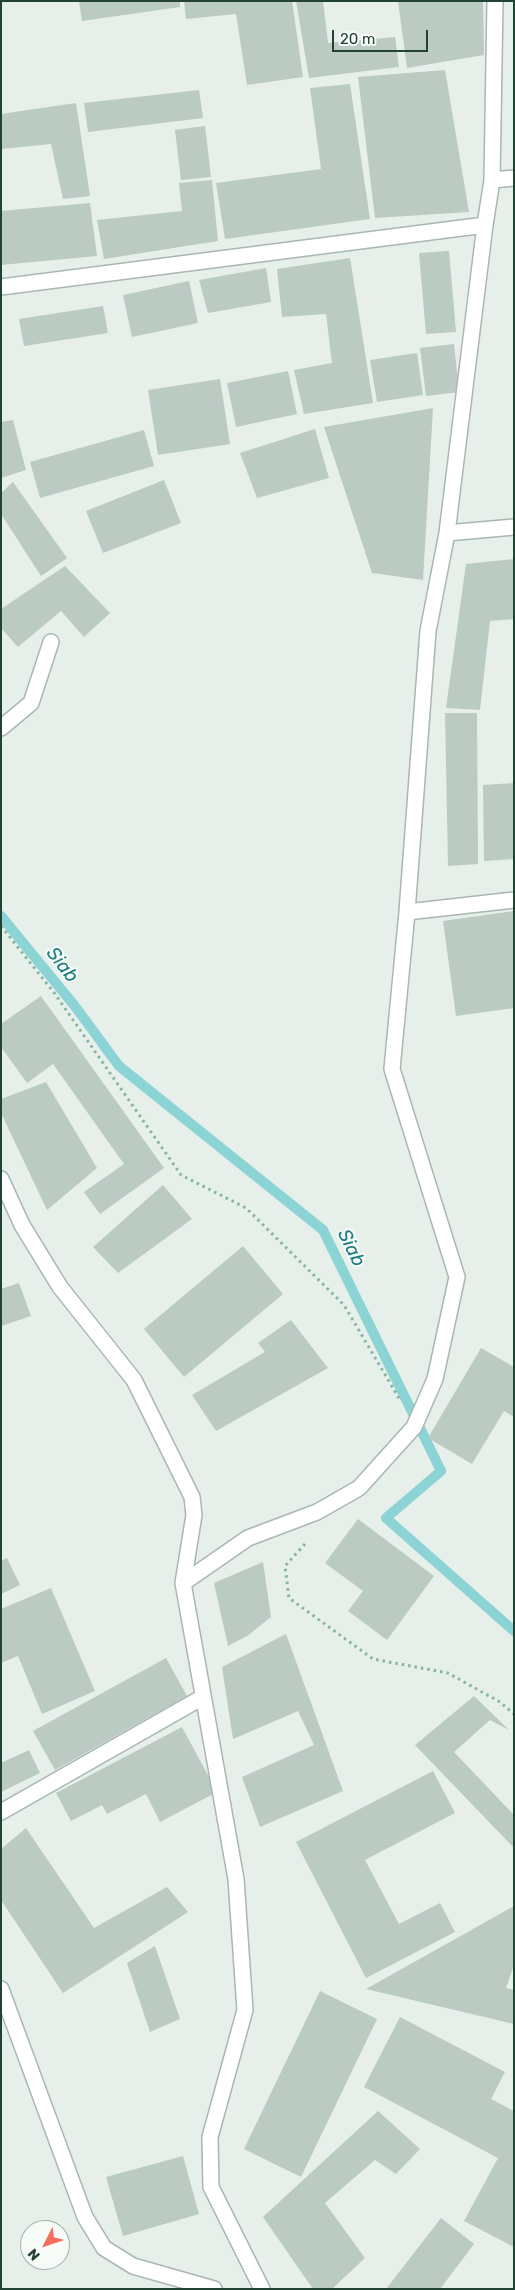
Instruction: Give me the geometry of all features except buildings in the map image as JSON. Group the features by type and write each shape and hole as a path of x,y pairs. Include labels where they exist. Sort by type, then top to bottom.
{"street":[{"path":"183,1583 248,1538 317,1512 359,1488 412,1429 427,1399 435,1379 457,1278 392,1070 407,912 428,631 447,533 492,180 495,1"},
{"path":"492,180 514,178"},
{"path":"1,288 485,225"},
{"path":"447,533 514,527"},
{"path":"1,728 31,703 51,642"},
{"path":"407,912 514,900"},
{"path":"1,1179 22,1225 60,1287 134,1380 192,1497 194,1515 183,1583 236,1879 245,2010 210,2137 211,2187 262,2289"},
{"path":"1,1812 203,1697"},
{"path":"1,1989 85,2217 104,2248 132,2266 214,2289"}],"path":[{"path":"1,926 55,994 181,1174 246,1208 344,1305 400,1400 412,1429"},
{"path":"309,1539 285,1566 290,1598 374,1659 448,1673 500,1702 514,1714"}],"waterway":[{"name":"Siab","path":"1,916 74,1005 119,1066 323,1230 441,1471 386,1518 514,1631"}]}
